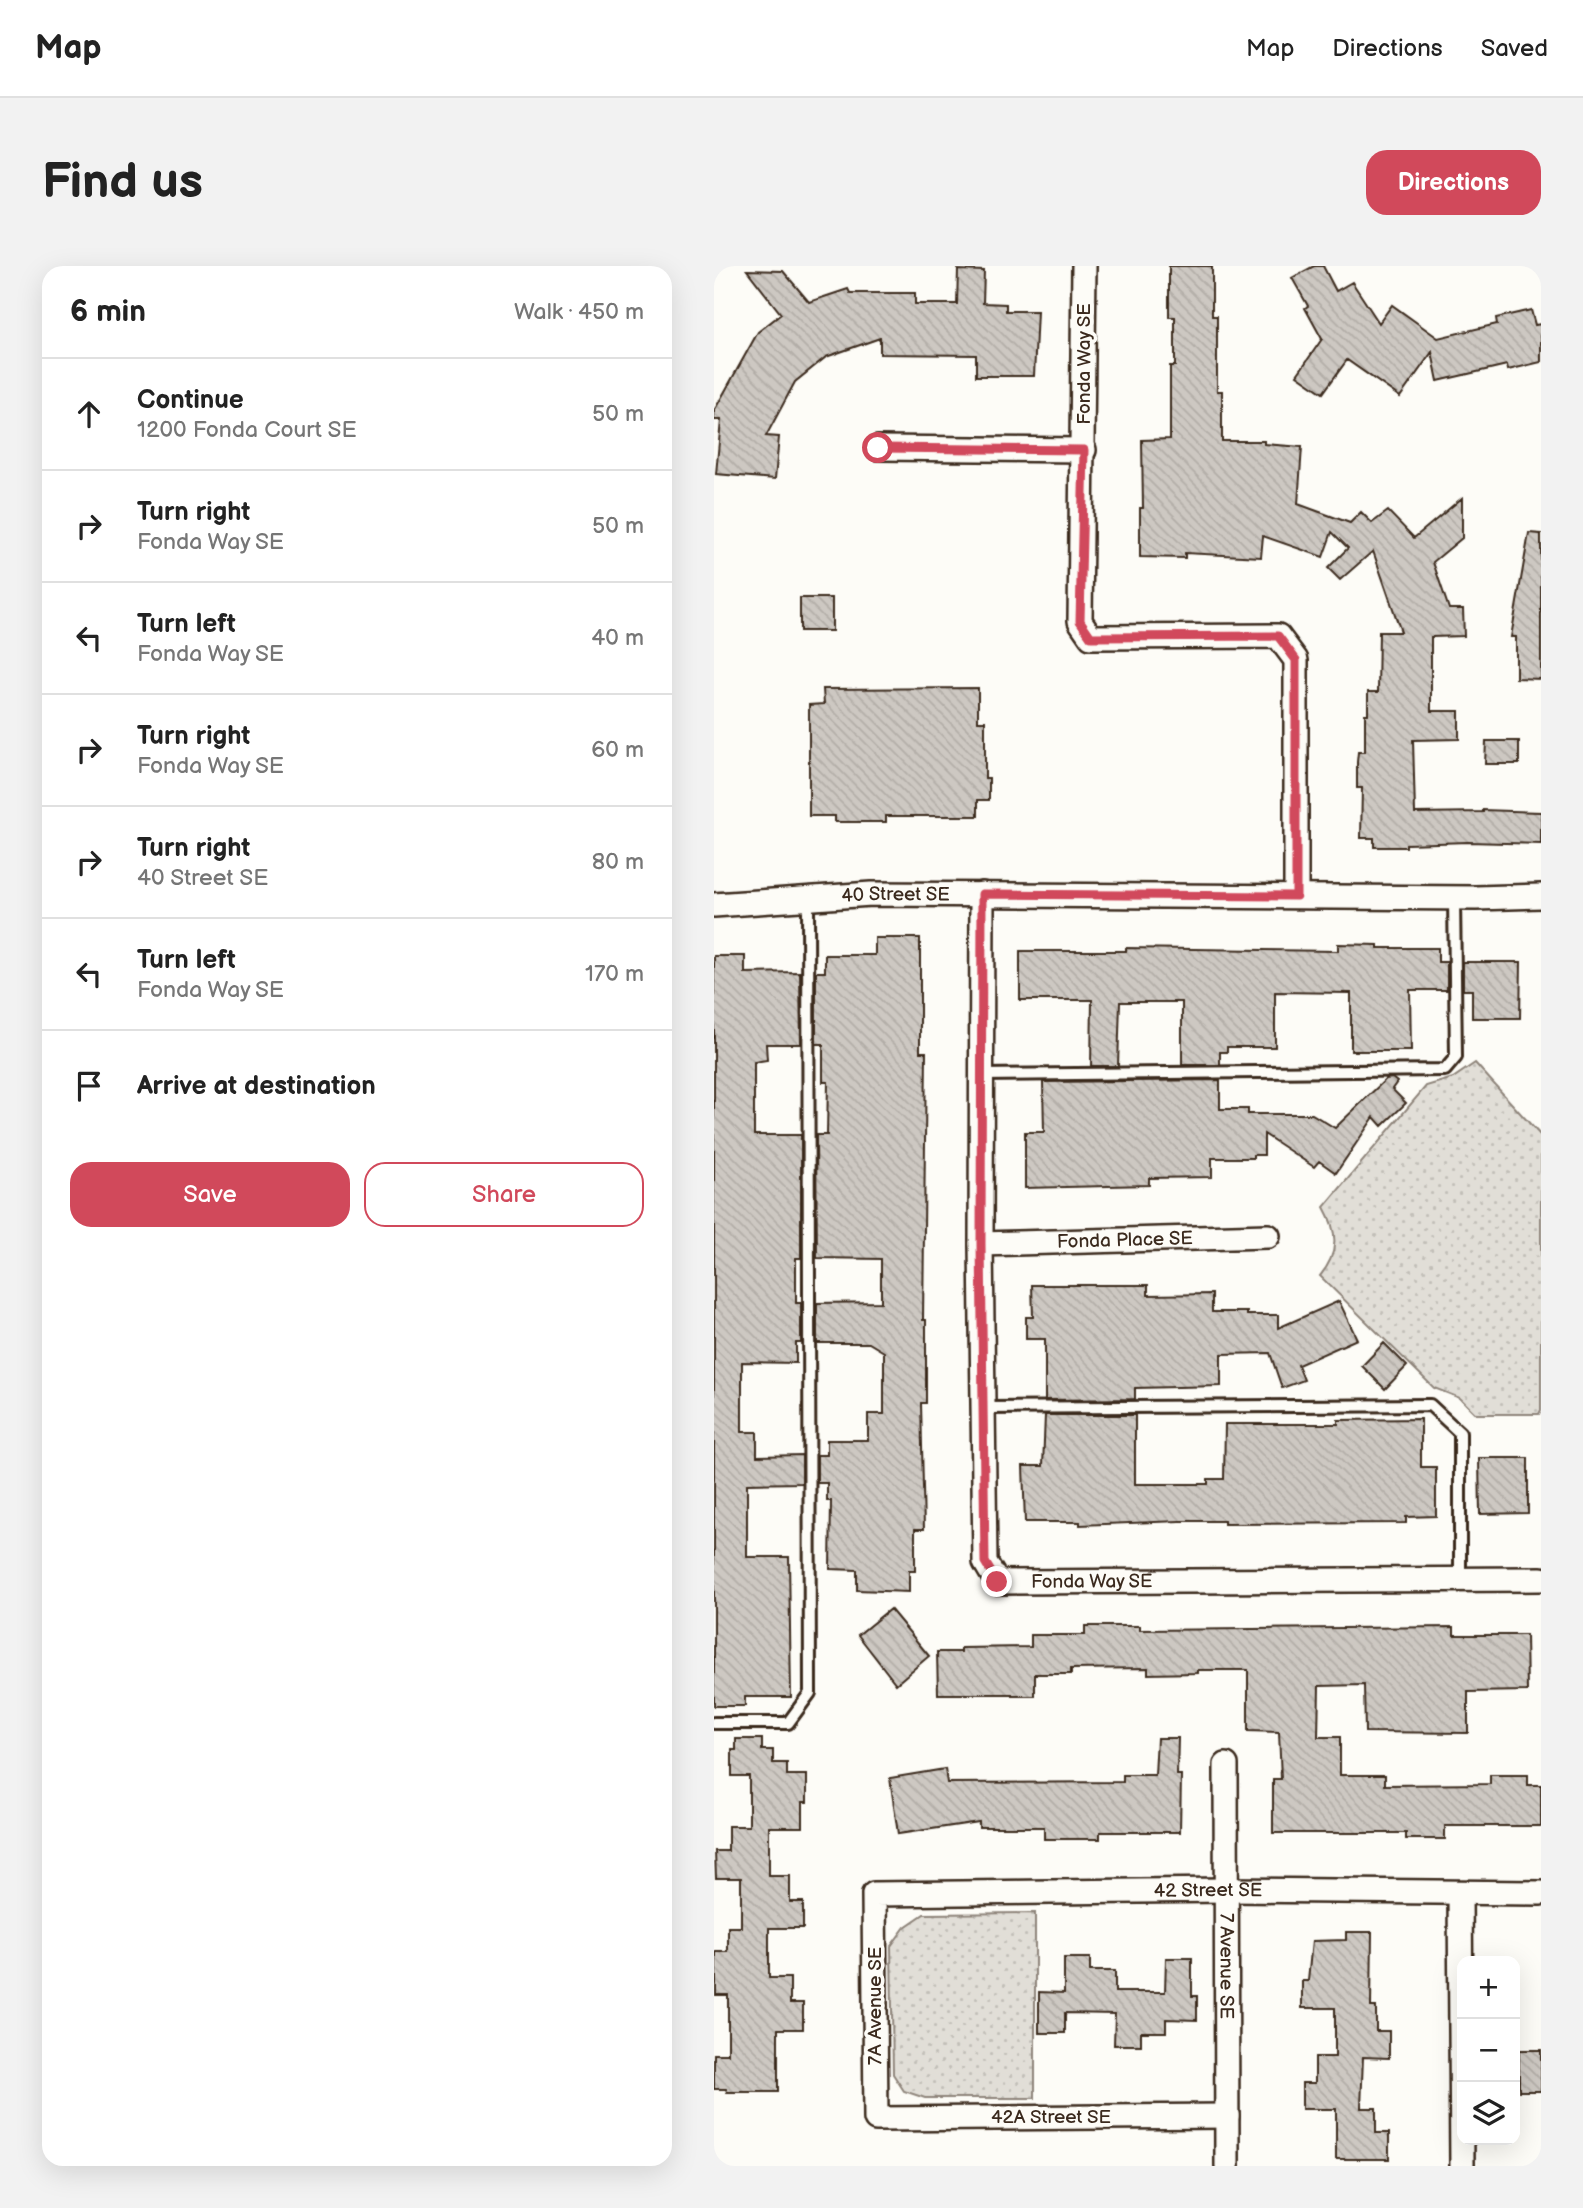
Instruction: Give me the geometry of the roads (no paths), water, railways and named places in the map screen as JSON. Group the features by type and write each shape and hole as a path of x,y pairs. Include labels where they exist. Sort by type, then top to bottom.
{"street":[{"name":"Fonda Way SE","path":"1084,266 1080,621 1091,637 1278,636 1296,660 1296,896"},
{"path":"878,448 1084,450"},
{"name":"Fonda Way SE","path":"982,894 981,1244 985,1562 997,1582 1541,1579"},
{"name":"40 Street SE","path":"714,905 808,897 982,894 1454,898 1541,896"},
{"name":"Fonda Place SE","path":"981,1244 1268,1236"},
{"name":"7 Avenue SE","path":"1226,1765 1227,2166"},
{"name":"42 Street SE","path":"874,1894 1226,1890 1541,1893"},
{"path":"1460,1893 1462,2166"},
{"name":"7A Avenue SE","path":"874,1894 876,2119"},
{"name":"42A Street SE","path":"876,2119 1227,2116"}],"lane":[{"path":"714,1723 788,1723 810,1693 808,897"},
{"path":"981,1075 1445,1070 1456,1057 1454,898"},
{"path":"983,1408 1430,1405 1460,1433 1460,1579"}]}
